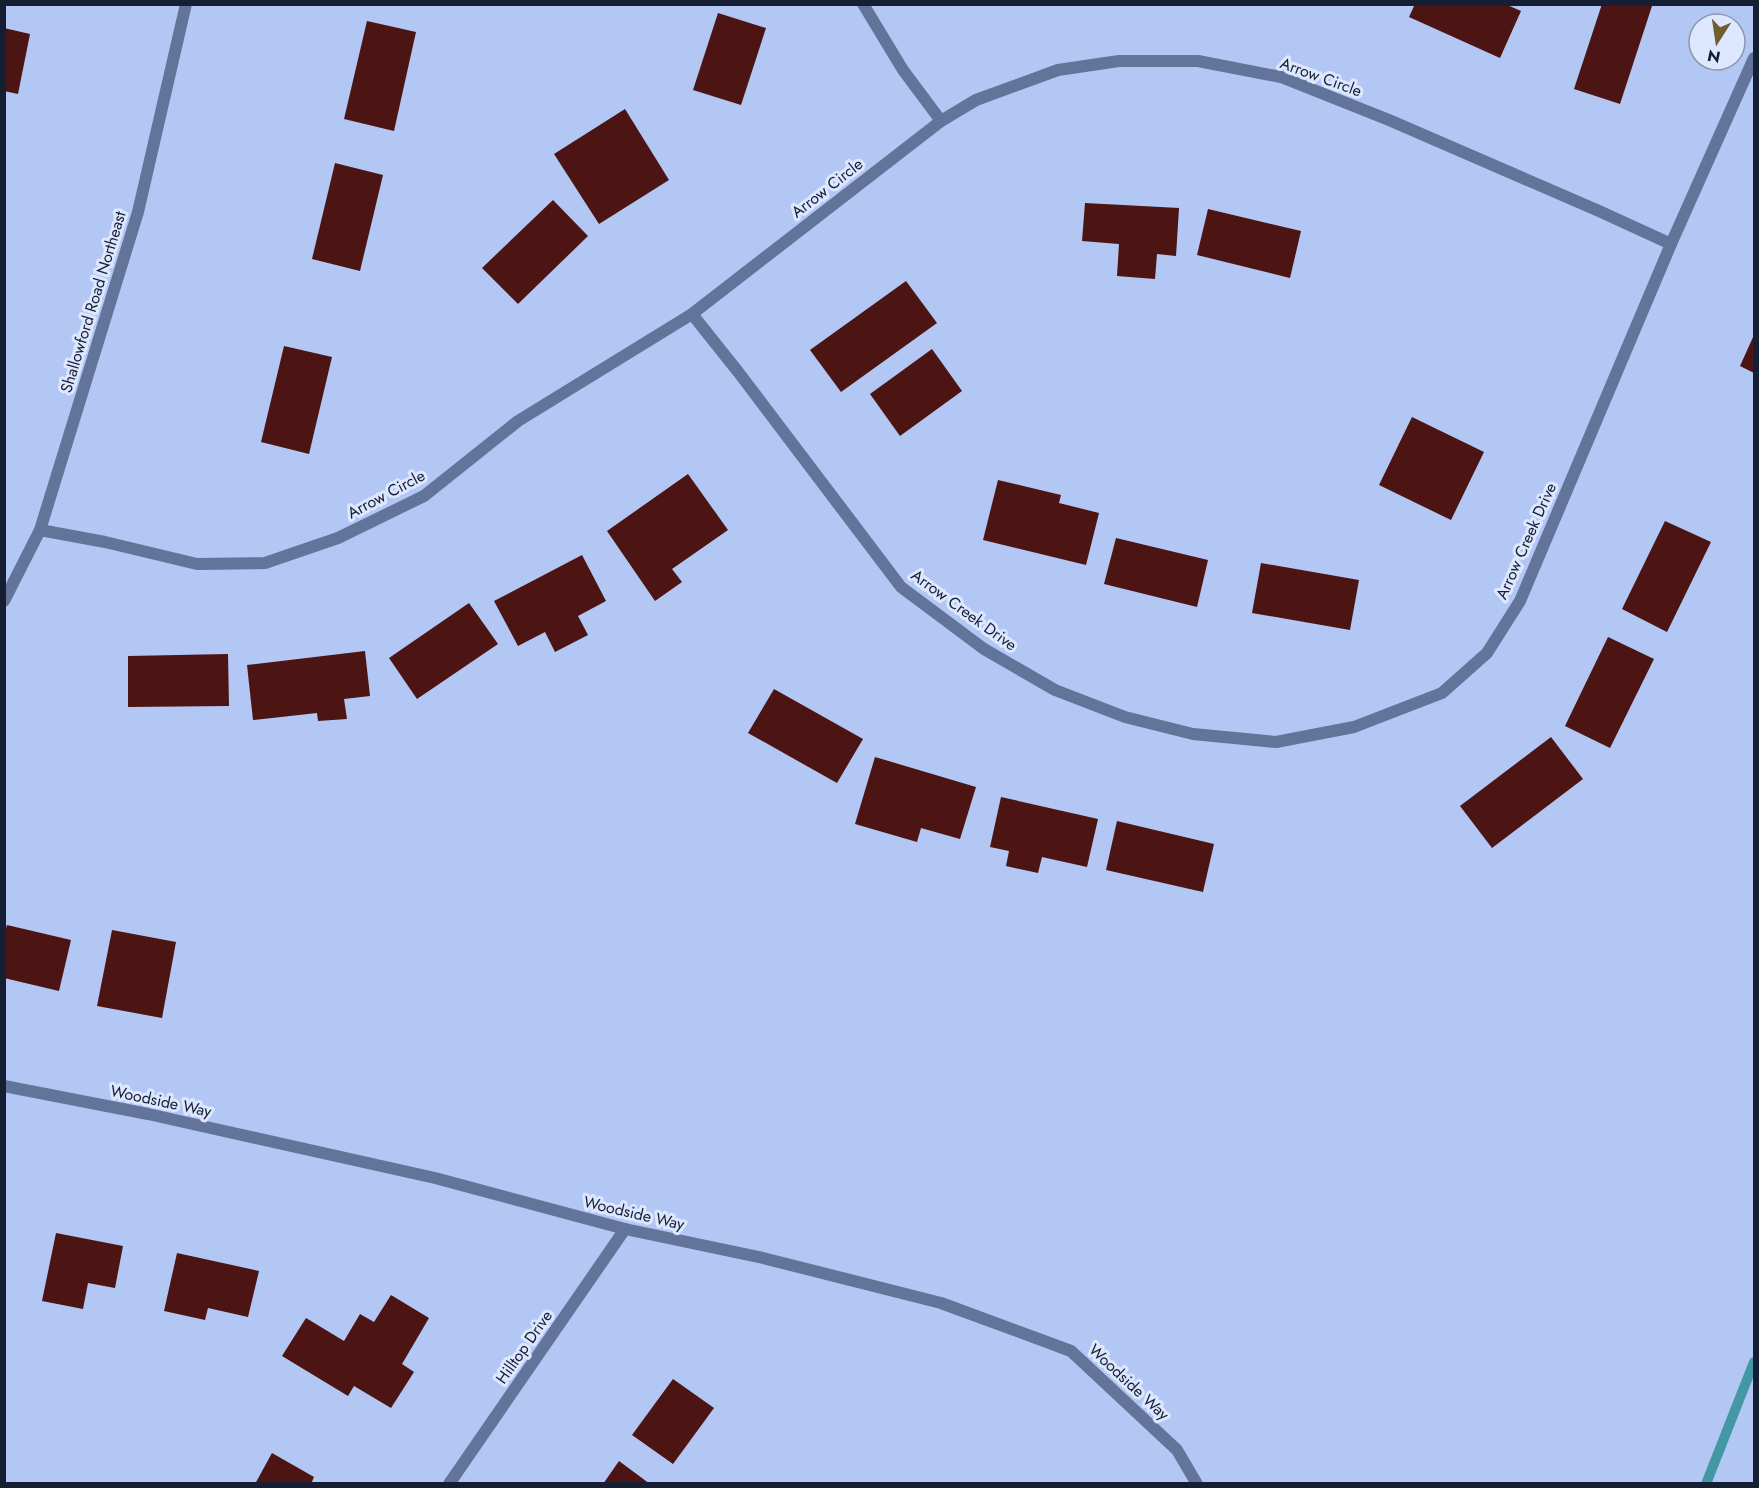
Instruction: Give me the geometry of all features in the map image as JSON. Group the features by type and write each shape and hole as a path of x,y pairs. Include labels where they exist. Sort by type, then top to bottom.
{"street":[{"name":"Shallowford Road Northeast","path":"4,601 40,530 138,212 186,4"},
{"path":"863,4 903,70 941,121"},
{"name":"Arrow Creek Drive","path":"692,314 901,587 984,649 1055,690 1125,717 1193,734 1276,742 1354,727 1442,693 1487,653 1520,601 1671,244 1755,58"},
{"name":"Arrow Circle","path":"40,530 105,542 197,564 265,563 338,538 424,496 518,421 692,314 941,121 976,100 1058,70 1119,61 1198,61 1281,77 1442,143 1671,244"},
{"name":"Woodside Way","path":"4,1086 148,1114 435,1178 625,1229 763,1258 941,1303 1071,1351 1177,1450 1197,1484"},
{"name":"Hilltop Drive","path":"449,1484 625,1229"}],"building":[{"path":"1415,4 1505,4 1521,11 1500,58 1409,17"},
{"path":"1602,4 1652,6 1620,104 1574,89"},
{"path":"718,13 766,28 741,105 693,90"},
{"path":"367,21 416,32 394,131 344,119"},
{"path":"4,28 30,34 18,94 4,91"},
{"path":"625,109 669,180 599,224 554,154"},
{"path":"335,163 383,175 360,271 312,259"},
{"path":"553,200 588,236 518,304 482,268"},
{"path":"1085,203 1179,208 1176,256 1157,254 1155,279 1117,276 1119,244 1082,241"},
{"path":"1208,209 1301,231 1290,278 1197,255"},
{"path":"906,281 937,323 841,392 810,350"},
{"path":"1754,335 1754,373 1740,366"},
{"path":"284,346 332,357 309,454 261,442"},
{"path":"932,349 962,391 900,436 870,394"},
{"path":"1412,417 1484,452 1451,520 1379,485"},
{"path":"688,474 728,530 672,569 682,582 655,601 607,531"},
{"path":"998,480 1061,495 1059,503 1099,513 1086,565 983,540"},
{"path":"1665,521 1711,542 1667,632 1622,609"},
{"path":"1116,538 1208,560 1197,607 1104,584"},
{"path":"582,555 606,601 578,616 588,635 555,652 545,632 518,646 494,601"},
{"path":"1261,563 1359,580 1350,630 1252,613"},
{"path":"469,603 498,644 417,699 389,658"},
{"path":"1608,637 1654,659 1610,748 1565,726"},
{"path":"365,651 370,696 344,699 347,719 318,721 317,713 253,720 247,665"},
{"path":"228,654 229,706 128,707 128,656"},
{"path":"774,689 863,739 837,783 748,733"},
{"path":"1551,737 1583,779 1492,848 1460,806"},
{"path":"875,757 976,787 960,839 921,828 917,842 855,824"},
{"path":"1001,797 1098,819 1087,867 1042,857 1038,873 1006,866 1009,851 990,847"},
{"path":"1117,821 1214,844 1203,892 1106,870"},
{"path":"7,925 71,940 59,991 4,978 4,934"},
{"path":"112,930 176,942 162,1018 97,1006"},
{"path":"56,1233 123,1246 115,1288 88,1283 83,1309 42,1301"},
{"path":"177,1253 259,1271 248,1317 208,1308 205,1320 164,1311"},
{"path":"391,1295 429,1318 402,1364 414,1372 391,1408 354,1386 348,1396 282,1356 306,1318 344,1341 360,1314 374,1322"},
{"path":"673,1379 714,1408 673,1464 632,1435"},
{"path":"272,1453 314,1477 311,1484 255,1484"},
{"path":"619,1461 650,1484 603,1484"}],"waterway":[{"path":"1706,1484 1754,1362"}]}
